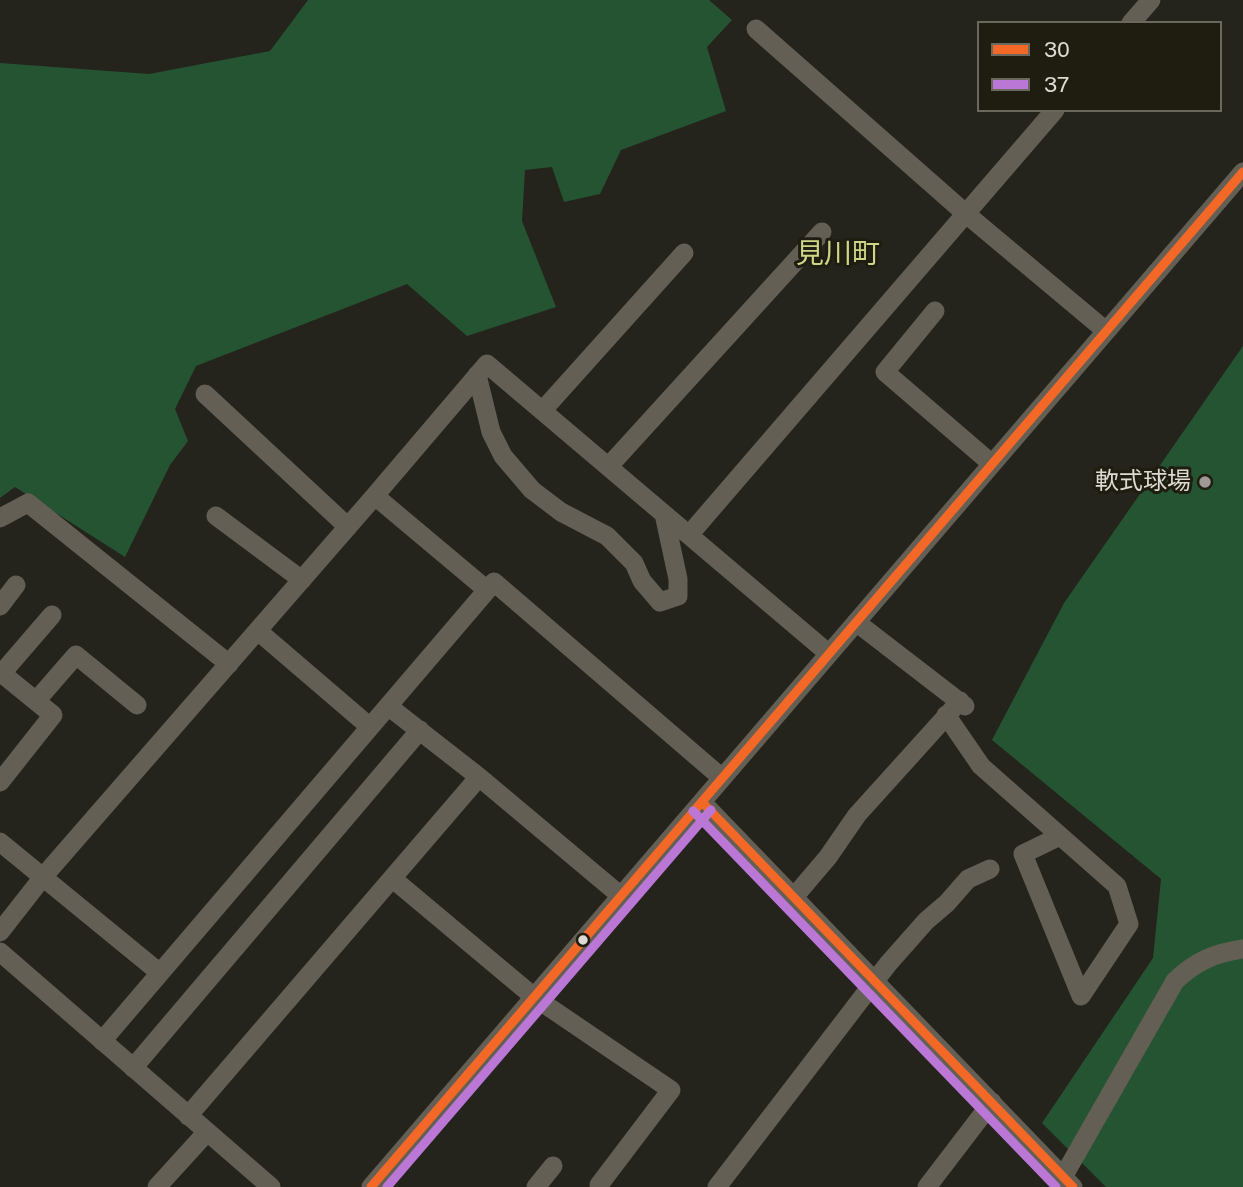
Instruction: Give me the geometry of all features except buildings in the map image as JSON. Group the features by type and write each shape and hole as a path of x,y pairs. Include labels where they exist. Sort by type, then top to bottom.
{"street":[{"path":"1133,21 1151,0"},
{"path":"756,29 965,213 1106,331"},
{"path":"689,535 1053,112"},
{"path":"371,1187 1243,172"},
{"path":"609,466 822,232"},
{"path":"543,410 684,253"},
{"path":"935,311 885,372 992,464"},
{"path":"0,932 43,877 375,496 486,364 828,653"},
{"path":"477,374 491,432 503,456 532,490 561,512 607,536 634,563 642,581 660,602 678,596 678,579 664,513"},
{"path":"205,394 348,527"},
{"path":"375,496 487,590"},
{"path":"0,518 28,503 229,664"},
{"path":"216,516 302,580"},
{"path":"102,1041 494,582 722,778"},
{"path":"0,607 16,585"},
{"path":"0,782 53,715 1,673 52,615"},
{"path":"856,622 957,708 982,766 1117,886 1129,924 1082,996 1023,854 1060,836"},
{"path":"258,631 370,727"},
{"path":"36,701 76,655 137,705"},
{"path":"388,706 621,896"},
{"path":"794,897 828,857 857,814 957,708"},
{"path":"133,1068 420,730"},
{"path":"188,1116 478,777"},
{"path":"702,802 1068,1182 1175,981 1189,967 1209,956 1243,949"},
{"path":"0,842 160,973"},
{"path":"718,1187 877,982 888,964 968,879 989,869"},
{"path":"393,879 534,997 671,1090 599,1185"},
{"path":"0,952 271,1187"},
{"path":"928,1187 992,1102"},
{"path":"157,1187 207,1132"},
{"path":"536,1187 553,1166"}],"green space":[{"path":"308,0 709,0 732,20 707,47 726,111 621,150 600,194 564,202 552,167 525,170 522,221 556,307 467,336 407,284 196,366 175,409 188,441 170,465 125,557 15,487 0,498 0,63 149,74 270,51"},
{"path":"1243,346 1243,1187 1106,1187 1042,1123 1153,958 1161,879 992,740 1064,603"}],"transit line":[{"name":"30","path":"371,1187 1243,172"},
{"name":"30","path":"702,802 1073,1187"},
{"name":"37","path":"387,1187 711,810"},
{"name":"37","path":"693,811 1056,1187"}],"place":[{"name":"軟式球場","path":"1205,482"}],"district":[{"name":"見川町","path":"838,254"}]}
